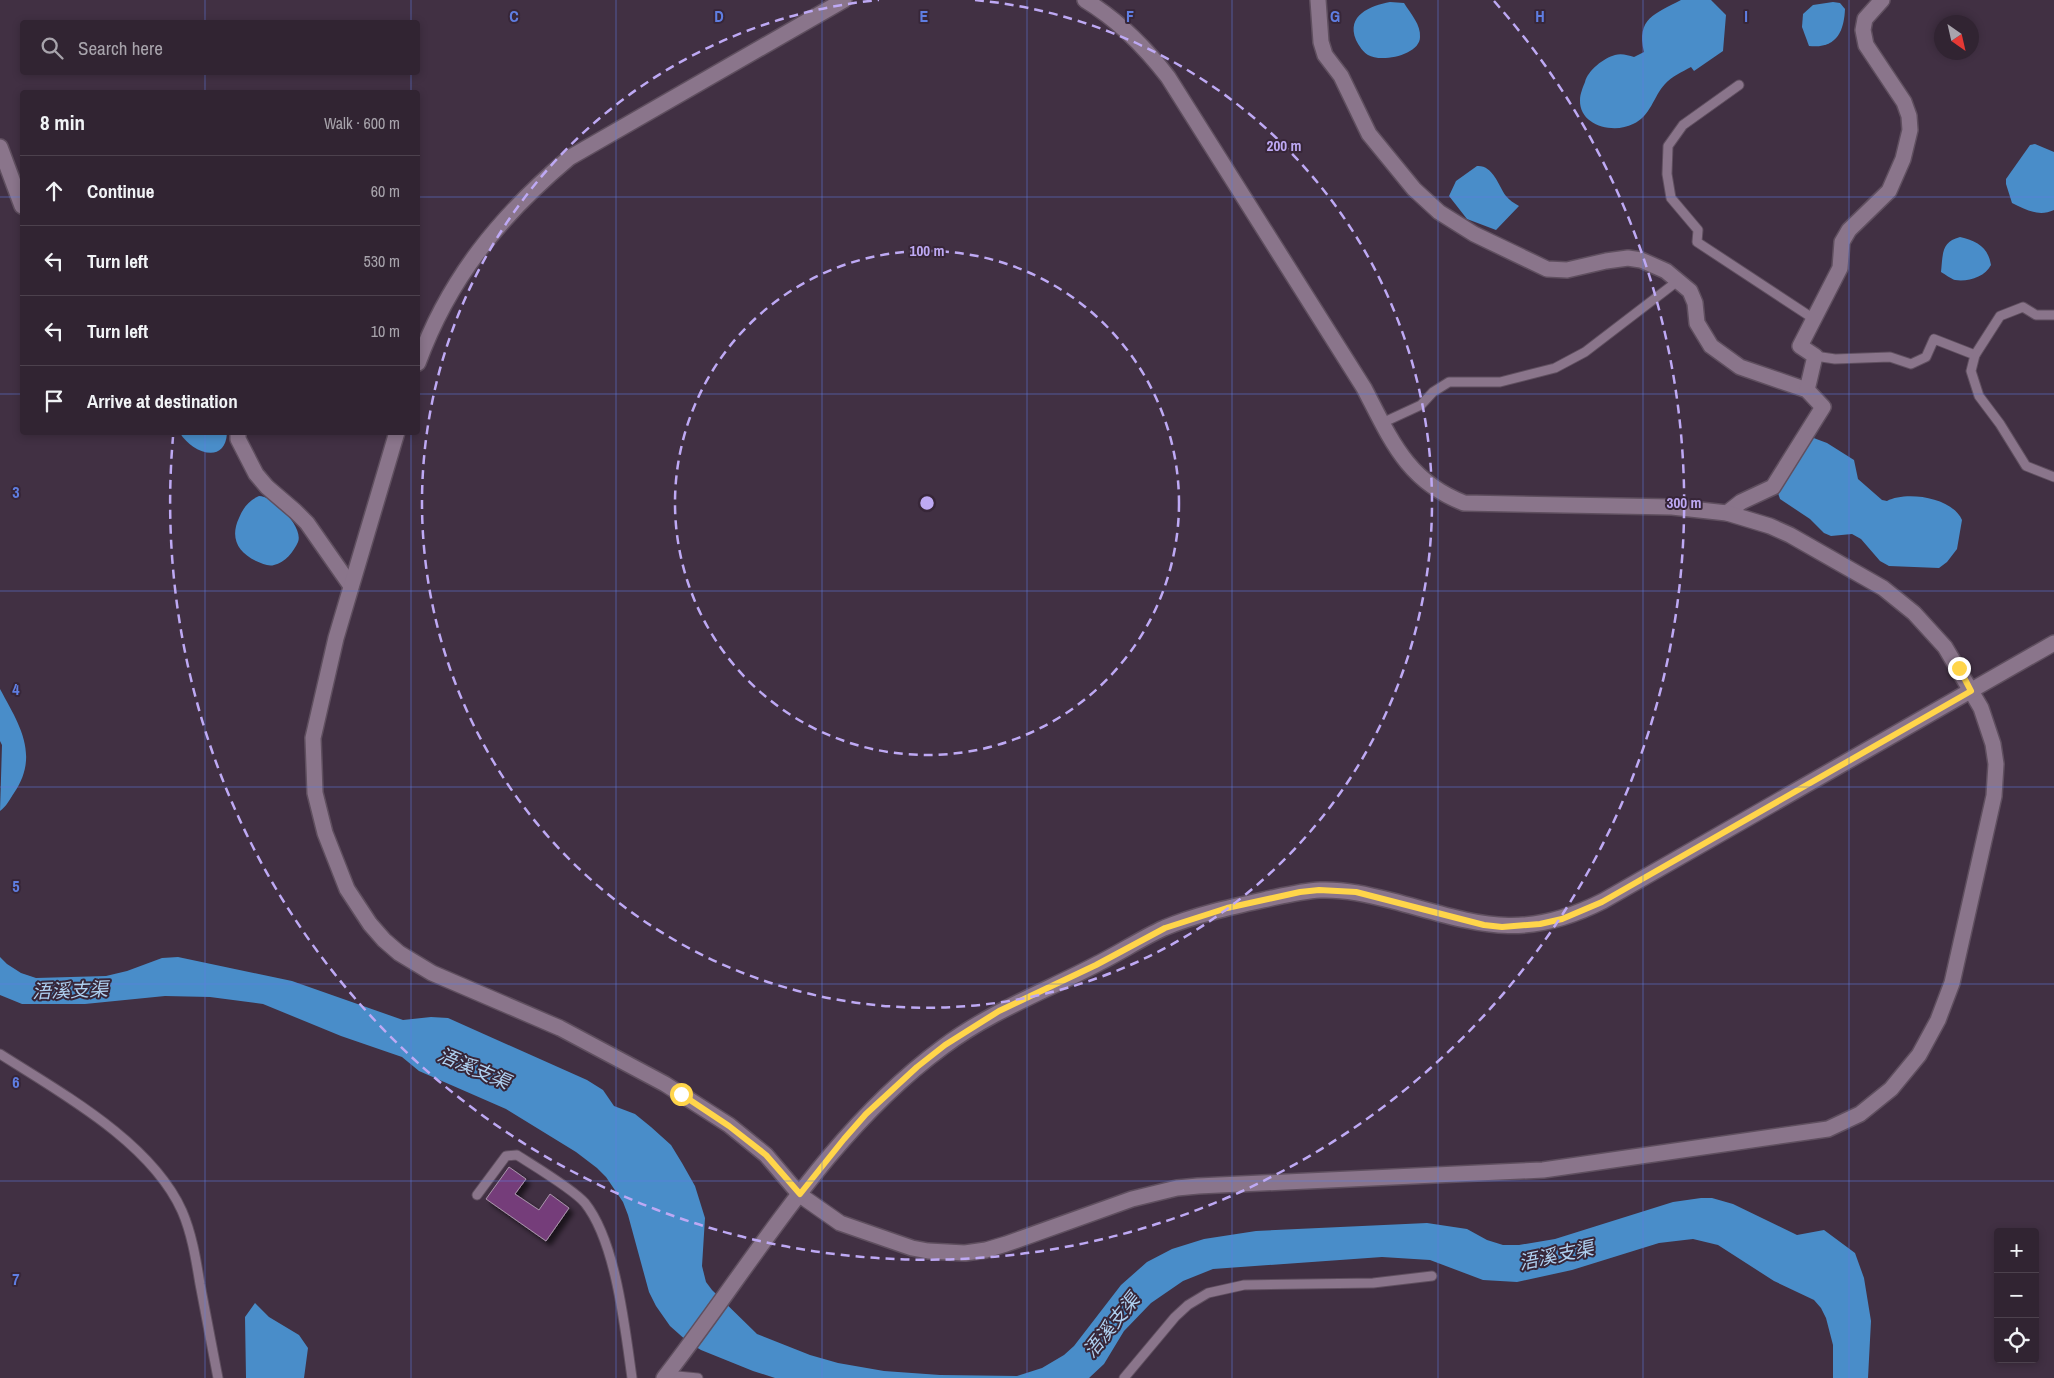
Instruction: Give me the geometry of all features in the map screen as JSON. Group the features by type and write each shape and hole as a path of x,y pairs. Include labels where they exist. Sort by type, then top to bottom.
{"street":[{"path":"420,358 439,311 468,265 500,224 545,179 570,158 844,0"},
{"path":"396,435 336,638 313,738 313,775 319,813 339,871 352,898 384,940 415,964 560,1028 698,1103 766,1155 800,1194 840,1223 868,1234 928,1252 965,1253 1006,1244 1132,1199 1177,1188 1543,1170 1828,1129 1860,1114 1891,1089 1919,1055 1946,1002 1952,983 1994,796 1996,764 1994,744 1985,716 1945,647 1907,607 1883,588 1790,535 1763,523 1727,513 1672,506 1464,503 1448,496 1422,479 1411,469 1382,423 1364,388 1168,77 1128,32 1085,0"},
{"path":"1318,0 1321,42 1325,55 1341,76 1369,134 1414,189 1439,212 1474,234 1547,269 1567,270 1628,258 1641,260 1666,271 1690,291 1695,303 1698,323 1711,346 1740,366 1807,390 1823,408 1773,487 1741,502 1727,513"},
{"path":"1807,390 1815,356 1800,346 1840,268 1842,242 1850,230 1889,191 1903,159 1910,130 1909,116 1904,102 1866,45 1863,30 1864,22 1869,13 1882,0"},
{"path":"0,146 20,201"},
{"path":"238,435 238,439 256,474 267,487 296,511 307,523 352,586"},
{"path":"667,1374 736,1278 800,1194 866,1114 917,1067 945,1045 999,1011 1096,965 1165,928 1227,908 1300,892 1319,890 1356,892 1484,925 1521,926 1562,919 1602,902 2054,643"}],"lane":[{"path":"1739,85 1683,125 1668,146 1666,174 1671,198 1698,230 1697,242 1814,320"},
{"path":"1382,423 1421,405 1433,392 1449,382 1500,382 1555,368 1585,352 1679,280"},
{"path":"2054,315 2036,315 2023,307 2000,316 1975,355 1971,371 1979,396 2000,424 2026,466 2054,477"},
{"path":"1815,356 1835,359 1890,358 1911,364 1926,357 1934,339 1975,355"},
{"path":"0,1054 111,1127 145,1159 167,1186 182,1210 195,1254 218,1378"},
{"path":"478,1195 506,1156 516,1155 584,1203 602,1232 610,1257 622,1313 632,1378"},
{"path":"1124,1378 1175,1316 1188,1305 1208,1293 1244,1285 1373,1283 1432,1276"},
{"path":"667,1374 698,1378"}],"water":[{"path":"1681,0 1711,0 1726,15 1723,51 1694,71 1691,67 1677,74 1665,84 1648,111 1639,121 1617,128 1599,126 1591,122 1581,109 1580,100 1580,95 1589,73 1601,62 1617,54 1634,57 1644,52 1642,41 1645,24 1656,14"},
{"path":"1390,2 1404,3 1419,28 1420,37 1418,43 1414,49 1399,56 1382,58 1368,55 1356,40 1354,24 1357,18 1368,9"},
{"path":"1833,2 1840,3 1845,9 1840,32 1832,42 1826,45 1809,46 1802,27 1803,14 1813,5"},
{"path":"2035,144 2054,152 2054,210 2043,213 2033,212 2012,203 2006,184 2006,179 2030,145"},
{"path":"1477,166 1491,172 1506,196 1519,206 1496,230 1467,219 1449,196 1456,181"},
{"path":"1960,237 1981,246 1990,259 1991,265 1985,273 1976,278 1955,280 1941,272 1946,246 1949,242"},
{"path":"181,435 227,435 225,443 220,450 214,453 199,450"},
{"path":"1811,437 1827,443 1854,460 1858,479 1882,500 1887,501 1905,497 1928,498 1939,501 1957,512 1962,520 1957,549 1947,562 1939,568 1889,566 1880,561 1861,539 1852,534 1831,536 1824,533 1810,519 1780,499 1777,490"},
{"path":"259,496 272,501 286,513 299,536 298,542 289,556 278,564 265,564 249,557 240,548 235,538 236,525 242,511 249,502"},
{"path":"0,689 20,727 26,753 22,779 8,803 0,811 2,745 0,741"},
{"name":"浯溪支渠","path":"0,957 21,973 36,978 106,976 127,971 162,958 178,957 292,981 403,1020 431,1017 448,1018 587,1080 603,1090 614,1106 635,1114 651,1127 671,1145 682,1163 695,1186 705,1218 702,1266 706,1282 712,1290 757,1334 810,1355 838,1363 884,1371 940,1375 1017,1376 1042,1368 1064,1355 1074,1346 1121,1285 1147,1262 1172,1249 1204,1239 1256,1231 1427,1223 1467,1229 1487,1240 1503,1245 1519,1245 1555,1239 1673,1202 1712,1198 1733,1204 1797,1235 1824,1230 1855,1253 1864,1278 1871,1321 1868,1378 1833,1378 1833,1345 1826,1318 1814,1300 1774,1281 1718,1245 1693,1239 1659,1243 1572,1270 1517,1282 1483,1280 1430,1260 1382,1257 1213,1269 1183,1281 1151,1303 1124,1331 1104,1364 1089,1378 775,1378 701,1350 688,1342 670,1326 649,1292 628,1215 623,1202 606,1177 576,1152 506,1109 419,1071 402,1057 341,1036 263,1004 210,997 165,996 85,1004 22,1004 0,995"},
{"path":"255,1303 269,1317 299,1335 308,1348 304,1378 246,1378 245,1317"}],"building":[{"path":"509,1167 526,1179 515,1194 539,1210 550,1194 569,1208 546,1241 486,1199"}],"route":[{"path":"681,1094 698,1103 766,1155 800,1194 866,1114 917,1067 945,1045 999,1011 1096,965 1165,928 1227,908 1300,892 1319,890 1356,892 1484,925 1502,927 1521,926 1562,919 1583,912 1602,902 1814,779 1971,691 1959,668"}]}
